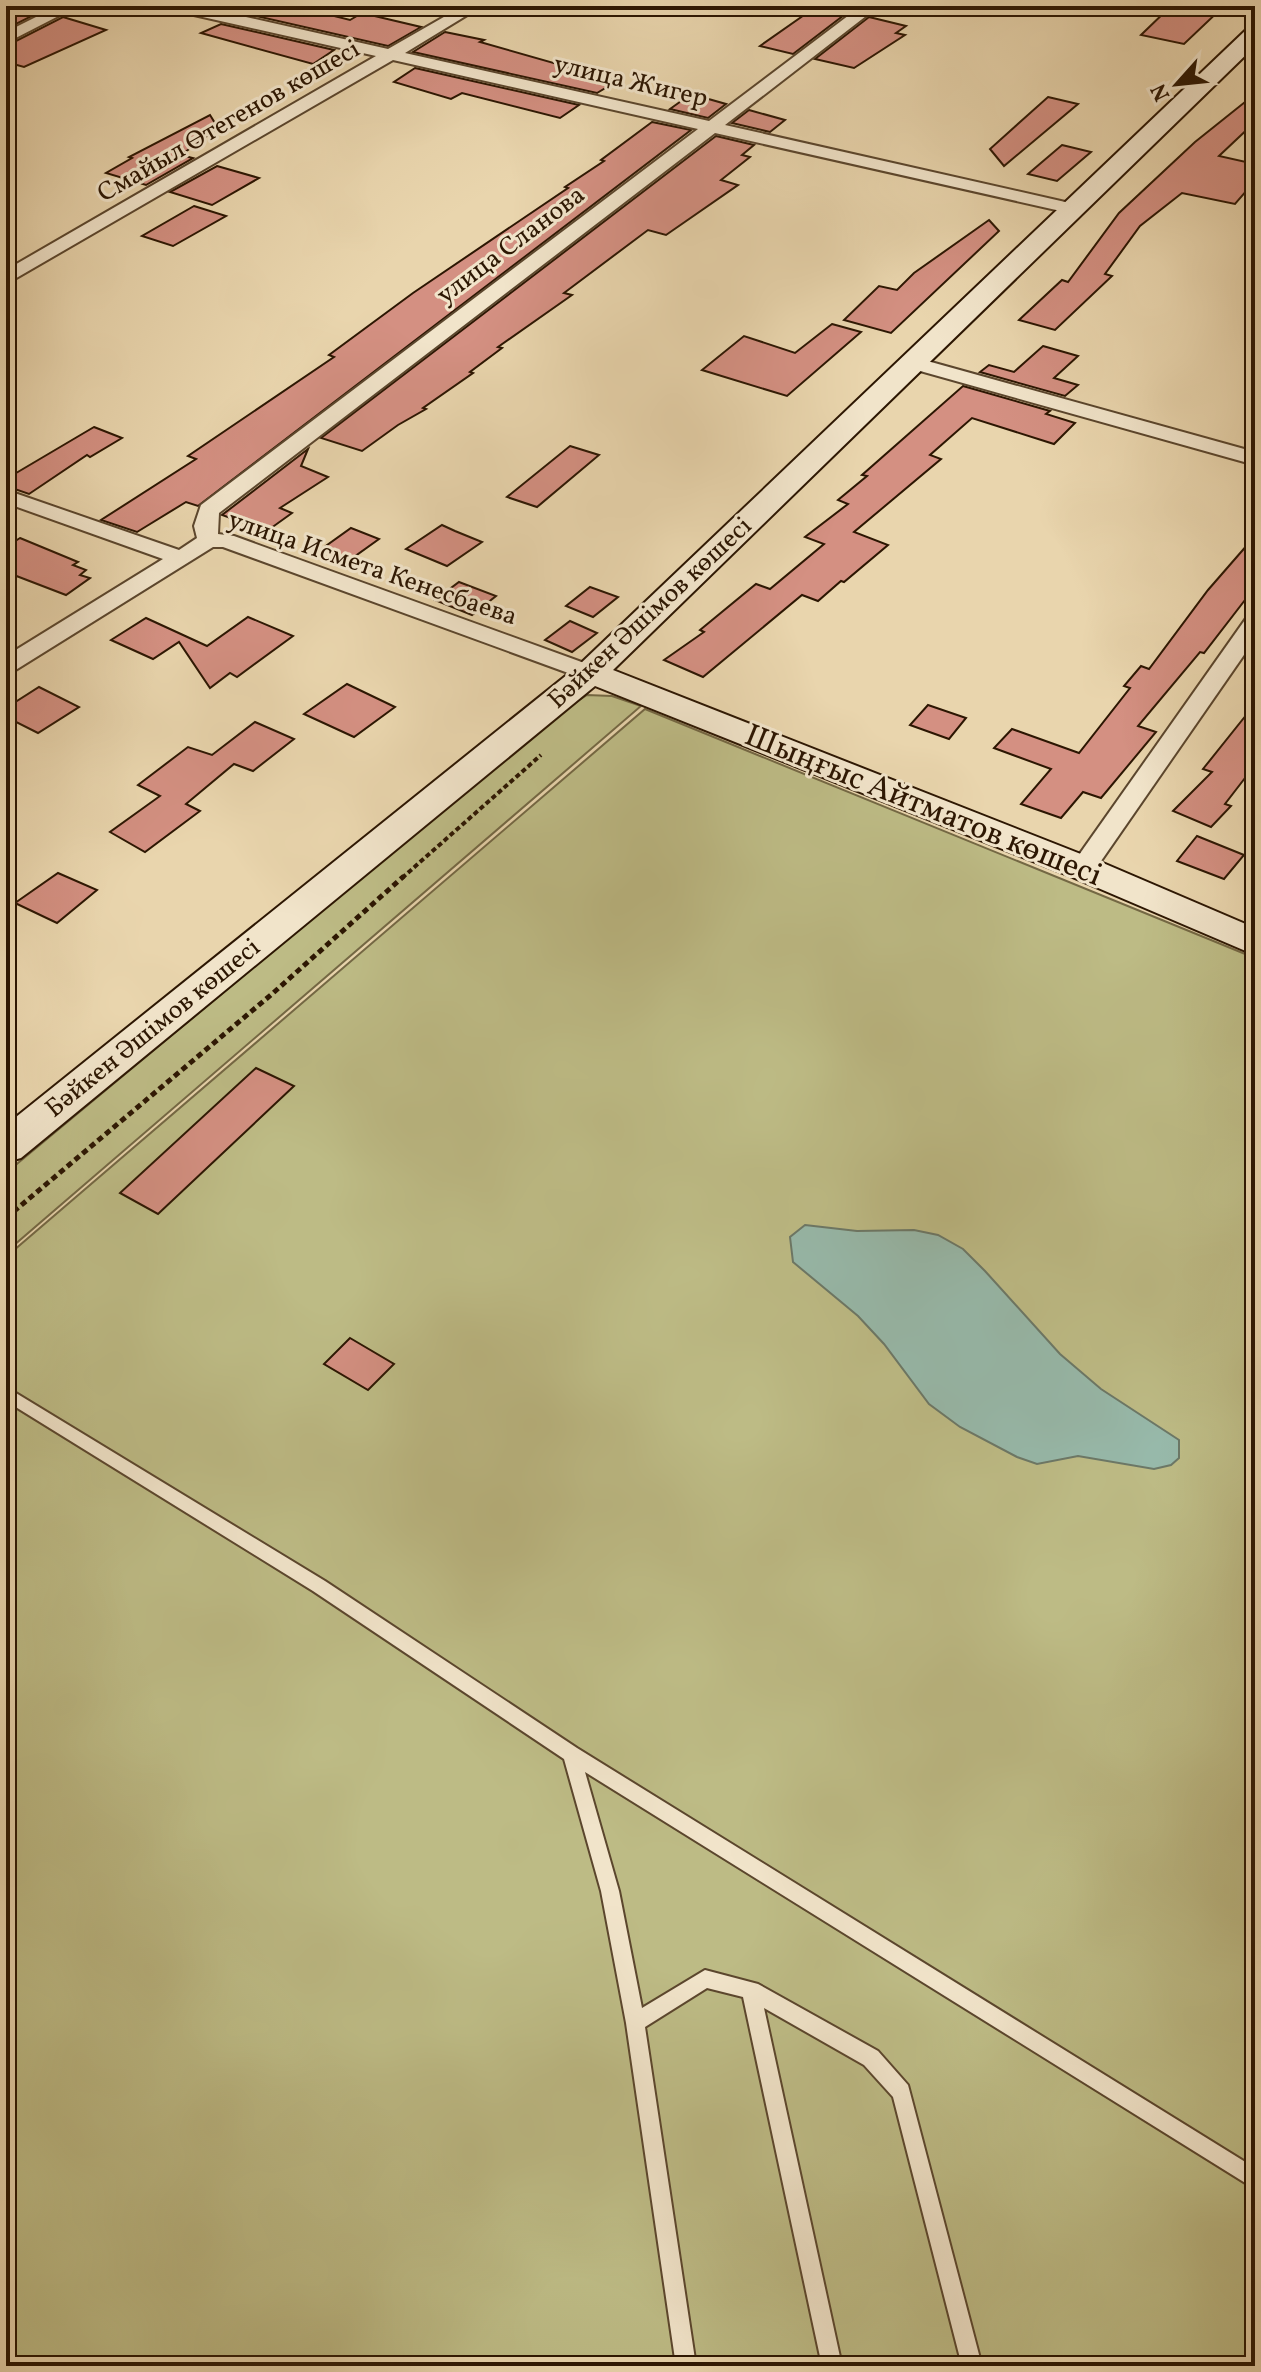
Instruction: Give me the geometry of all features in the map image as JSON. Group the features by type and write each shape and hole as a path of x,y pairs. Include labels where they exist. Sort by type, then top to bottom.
{"main road":[{"name":"Бәйкен Әшімов көшесі","path":"6,1147 590,673 1255,34"},
{"name":"Шыңғыс Айтматов көшесі","path":"590,673 641,690 1083,868 1255,943"}],"street":[{"path":"6,38 70,6"},
{"name":"улица Жигер","path":"176,6 1074,209"},
{"name":"Смайыл Өтегенов көшесі","path":"6,278 474,6"},
{"name":"улица Сланова","path":"208,540 205,526 209,510 871,6"},
{"path":"913,363 1255,459"},
{"path":"6,496 181,558"},
{"name":"улица Исмета Кенесбаева","path":"181,558 208,540 226,541 590,673"},
{"path":"6,666 181,558"},
{"path":"1083,868 1255,622"}],"lane":[{"path":"6,1393 319,1586 571,1754 1255,2179"},
{"path":"571,1754 610,1891 635,2023 686,2366"},
{"path":"635,2023 705,1979 751,1990 871,2058 901,2092 972,2366"},
{"path":"751,1990 832,2366"}],"path":[{"path":"6,1218 272,994 551,746"}],"shaded area":[{"path":"587,695 612,696 641,706 6,1252 6,1173 562,711"},
{"path":"645,709 1255,958 1255,2366 6,2366 6,1257"},
{"path":"805,1225 857,1231 914,1230 938,1235 963,1249 1060,1354 1101,1389 1179,1440 1179,1458 1171,1465 1154,1469 1078,1456 1037,1464 960,1427 929,1404 884,1344 858,1316 793,1262 790,1237"}],"building":[{"path":"6,6 26,6 42,11 6,29"},
{"path":"259,6 294,6 350,20 362,13 421,27 388,46 243,13"},
{"path":"817,6 848,12 793,54 760,46"},
{"path":"1171,6 1224,6 1184,44 1141,35"},
{"path":"63,17 106,30 24,67 6,62 6,46"},
{"path":"869,17 906,26 896,33 905,35 854,68 815,59"},
{"path":"221,24 334,50 313,64 201,33"},
{"path":"445,32 484,40 480,42 617,81 597,93 413,52"},
{"path":"415,68 579,105 560,118 462,93 451,99 394,82"},
{"path":"691,94 726,104 708,118 670,109"},
{"path":"1255,94 1255,122 1219,156 1255,164 1255,181 1235,204 1182,193 1140,226 1105,274 1112,276 1055,330 1019,320 1062,280 1068,282 1119,213 1195,142"},
{"path":"1048,97 1078,104 1004,166 990,149"},
{"path":"749,110 785,120 770,132 732,123"},
{"path":"210,115 218,128 181,155 193,158 146,185 106,173 132,158 129,157"},
{"path":"652,122 691,130 198,506 186,502 137,532 101,520 196,459 188,456 334,357 329,355 413,293 568,188 565,187 604,161 601,160"},
{"path":"716,136 754,145 742,155 750,157 721,180 738,185 666,235 648,230 564,293 572,295 498,347 502,348 470,372 473,373 423,408 426,409 362,451 321,438"},
{"path":"1062,145 1091,152 1057,181 1028,174"},
{"path":"217,166 259,178 212,205 170,192"},
{"path":"194,206 226,216 173,246 142,236"},
{"path":"989,220 999,231 891,333 844,320 879,286 897,290 914,273"},
{"path":"832,324 861,332 787,396 702,370 744,336 795,353"},
{"path":"1043,346 1078,356 1054,378 1078,385 1065,396 980,372 989,365 1014,372"},
{"path":"963,386 1050,411 1046,414 1075,423 1054,444 972,418 930,455 941,459 854,532 888,545 844,582 841,581 818,601 802,595 703,677 664,660 704,632 700,630 756,584 770,589 824,544 805,537 848,504 838,500"},
{"path":"94,427 122,438 90,457 87,455 29,494 6,486 6,479"},
{"path":"570,446 599,455 537,507 507,497"},
{"path":"308,449 301,466 328,477 280,508 292,513 267,531 222,515"},
{"path":"442,525 482,542 447,566 406,549"},
{"path":"351,528 379,539 351,559 323,548"},
{"path":"1255,536 1255,587 1204,653 1200,652 1138,726 1156,732 1101,798 1083,792 1061,818 1021,804 1051,769 994,748 1012,729 1079,753 1130,688 1124,686 1141,666 1149,669 1208,590"},
{"path":"20,538 78,562 73,565 86,570 80,575 90,578 66,595 6,572 6,547"},
{"path":"459,582 496,596 472,615 435,600"},
{"path":"590,587 618,597 593,617 566,606"},
{"path":"248,617 293,636 237,677 230,673 210,688 179,642 153,659 111,640 146,618 207,646"},
{"path":"570,621 597,633 572,652 545,640"},
{"path":"347,684 395,707 354,737 304,714"},
{"path":"39,687 79,707 38,733 6,717 6,708"},
{"path":"1255,704 1255,765 1225,804 1231,806 1211,827 1173,811 1212,772 1203,769"},
{"path":"928,705 966,718 949,739 910,725"},
{"path":"255,722 294,739 253,771 234,764 186,804 200,811 145,852 110,832 160,796 138,785 188,747 212,755"},
{"path":"1197,836 1244,855 1224,879 1177,861"},
{"path":"58,873 97,890 57,923 15,903"},
{"path":"256,1068 294,1086 158,1214 120,1193"},
{"path":"350,1338 394,1364 368,1390 324,1364"}]}
